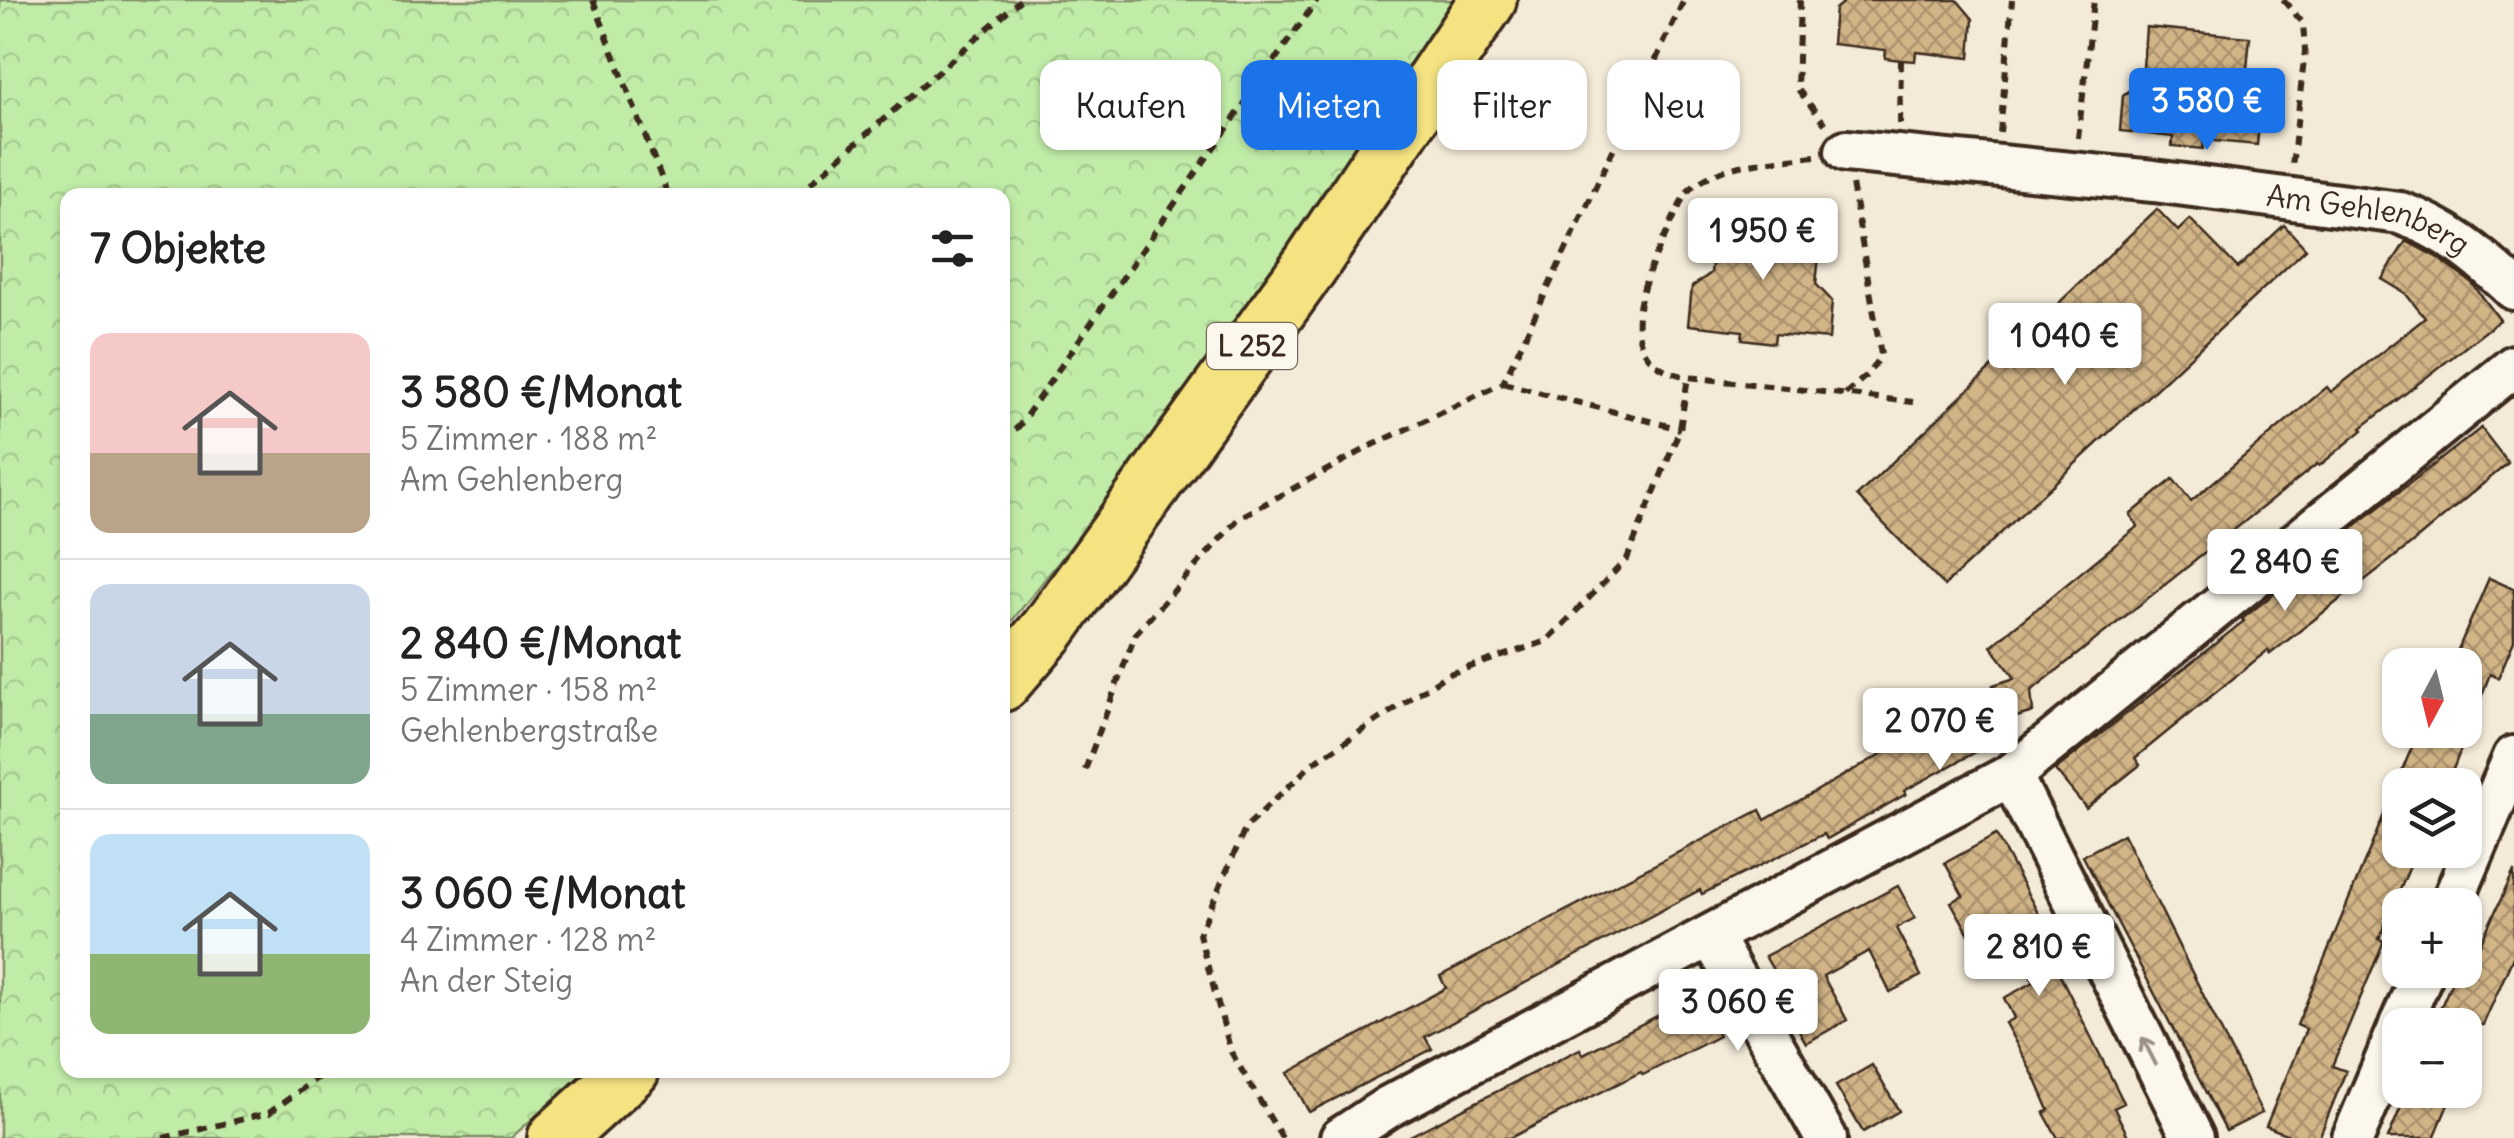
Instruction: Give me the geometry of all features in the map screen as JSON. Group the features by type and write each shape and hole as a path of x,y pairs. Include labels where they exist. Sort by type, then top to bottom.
{"highway":[{"name":"L 252","path":"1010,674 1048,630 1288,296 1488,0"},
{"path":"556,1138 622,1078"}],"street":[{"name":"Am Gehlenberg","path":"1846,152 2074,174 2400,213 2432,224 2473,252 2514,289"},
{"path":"1341,1138 1388,1107 2011,775 2514,366"},
{"path":"2458,888 2514,757"},
{"path":"2011,775 2193,1138"},
{"path":"1711,936 1826,1138"},
{"path":"2353,1138 2382,1069"}],"path":[{"path":"593,0 665,188"},
{"path":"805,188 1020,0"},
{"path":"1010,434 1318,0"},
{"path":"1085,770 1136,633 1240,518 1371,446 1503,383 1684,0"},
{"path":"1800,0 1797,88 1846,152 1881,355 1867,375 1844,395"},
{"path":"1998,166 2012,0"},
{"path":"2074,174 2094,0"},
{"path":"2283,0 2303,23 2305,52 2288,198"},
{"path":"1898,156 1902,60"},
{"path":"1846,152 1736,167 1698,180 1685,194 1637,305 1635,328 1644,354 1665,373 1913,402"},
{"path":"1282,1138 1230,1052 1199,934 1246,827 1312,763 1446,675 1547,641 1627,559 1680,429 1688,377"},
{"path":"1503,383 1680,429"},
{"path":"163,1138 269,1113 317,1078"}],"green space":[{"path":"0,0 1454,0 1415,60 1241,60 1241,150 1357,150 1311,222 1150,447 1010,623 1010,188 60,188 60,1078 578,1078 511,1138 0,1138"}],"building":[{"path":"1846,0 1957,0 1973,19 1970,58 1916,52 1915,61 1901,60 1885,58 1886,50 1832,44 1835,9"},
{"path":"2146,27 2250,37 2245,90 2261,107 2257,145 2204,140 2203,149 2172,146 2173,137 2120,131 2123,95 2142,81"},
{"path":"2157,209 2178,231 2190,219 2238,268 2284,225 2306,249 1944,586 1857,496"},
{"path":"1716,219 1822,228 1816,284 1832,301 1829,339 1775,334 1774,343 1742,339 1743,331 1688,325 1692,287 1711,273"},
{"path":"2406,241 2472,283 2500,320 2031,691 2033,712 1973,730 1983,748 1904,791 1906,794 1827,839 1824,834 1702,894 1700,890 1540,975 1425,1037 1432,1049 1309,1112 1288,1073 1446,988 1440,976 1760,810 1765,820 1994,688 1993,685 2015,678 1991,646 2138,526 2130,515 2173,479 2191,501 2327,387 2331,392 2425,318 2405,293 2382,279"},
{"path":"2481,428 2508,463 2411,544 2270,654 2268,650 2135,758 2140,765 2086,808 2055,770"},
{"path":"2489,578 2514,589 2514,641 2498,678 2490,674 2482,695 2482,648 2459,648"},
{"path":"2412,748 2461,748 2454,768 2403,768"},
{"path":"2382,819 2382,868 2409,868 2401,888 2382,888 2382,946 2332,1066 2346,1071 2319,1138 2296,1138 2266,1126 2306,1029 2297,1025"},
{"path":"2123,834 2262,1113 2226,1131 2083,856"},
{"path":"1996,835 2067,967 2058,971 2124,1103 2114,1108 2129,1138 2058,1138 2044,1113 2049,1110 2036,1080 2005,1023 2014,1018 2004,998 2034,982 2004,924 1973,941 1951,902 1963,896 1945,863"},
{"path":"2514,871 2514,955 2483,1025 2482,1008 2440,1008 2449,988 2482,988 2482,940"},
{"path":"1898,886 1915,918 1896,928 1921,976 1890,992 1869,951 1823,976 1847,1020 1806,1043 1778,992 1784,989 1765,956"},
{"path":"1698,995 1719,1036 1643,1075 1641,1072 1510,1138 1406,1138 1580,1049 1583,1054"},
{"path":"1872,1065 1899,1111 1863,1132 1836,1086"},
{"path":"2400,1108 2446,1108 2434,1138 2388,1138"}]}
